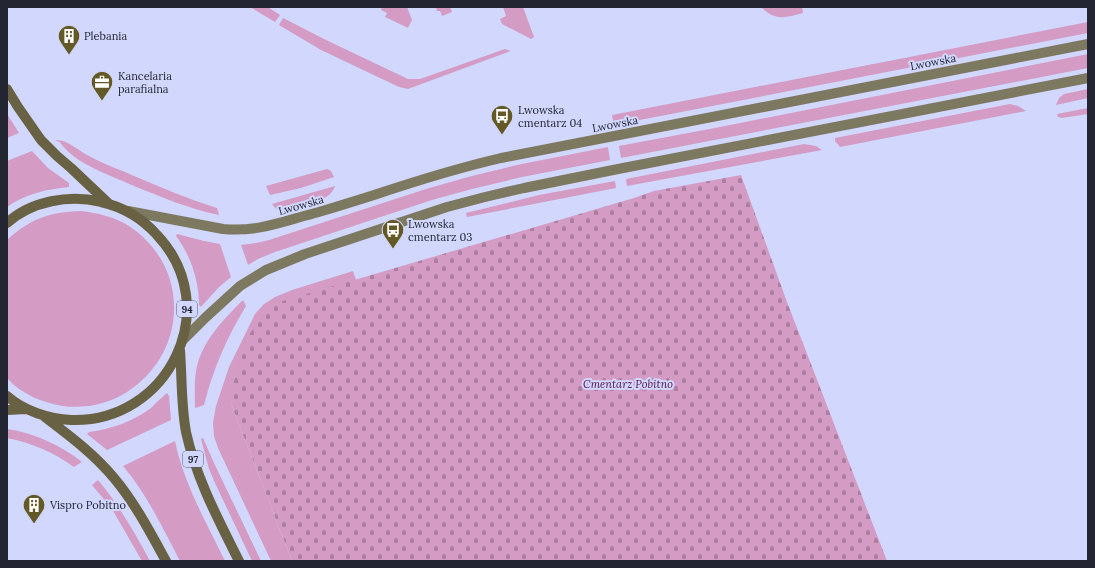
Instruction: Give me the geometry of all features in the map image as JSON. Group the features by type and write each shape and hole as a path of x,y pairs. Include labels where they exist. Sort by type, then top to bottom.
{"main road":[{"name":"Lwowska","path":"128,211 223,229 253,229 270,226 431,176 500,158 1088,44"},
{"path":"181,344 204,318 240,286 266,270 305,254 447,207 524,188 618,169 1088,78"},
{"name":"94","path":"7,89 41,140 108,203"},
{"name":"94","path":"7,223 30,208 52,201 70,198 91,199 108,203 128,211 148,225 164,242 178,266 184,284 187,307 186,324 181,344 178,354 169,370 155,387 135,403 118,412 100,418 62,420 26,409 7,396"},
{"name":"97","path":"181,344 184,412 186,430 191,451 209,501 239,561"},
{"name":"94","path":"7,410 26,409"},
{"path":"42,415 87,449 113,477 134,505 166,561"}],"green space":[{"path":"250,7 268,7 280,15 275,22"},
{"path":"382,7 407,7 412,20 408,28 385,17 387,13 381,10"},
{"path":"436,7 450,7 452,12 442,16 440,11 437,11"},
{"path":"503,7 523,7 534,37 531,39 502,24 500,19 506,16"},
{"path":"761,7 802,7 803,13 780,17 771,15"},
{"path":"283,18 408,79 420,79 505,49 511,51 408,89 399,87 321,50 279,25"},
{"path":"1088,22 1088,33 614,125 612,115"},
{"path":"1088,54 1088,68 621,158 619,146"},
{"path":"1088,89 1088,98 1056,105 1059,98 1064,94"},
{"path":"1010,104 1018,106 1026,111 840,147 835,141 835,138"},
{"path":"1088,108 1088,114 1062,118 1058,117 1057,114"},
{"path":"7,114 19,133 7,138"},
{"path":"56,140 64,141 105,164 217,208 219,215 176,202 93,168 74,156 59,141 58,142"},
{"path":"804,144 816,146 822,150 627,186 626,179"},
{"path":"608,147 610,160 522,177 432,200 275,252 248,265 241,245 269,240 426,189 468,177 517,165"},
{"path":"32,151 48,168 69,183 69,187 29,195 7,207 7,161"},
{"path":"327,169 331,171 334,177 301,188 270,195 266,186"},
{"name":"Cmentarz Pobitno","path":"741,175 787,302 887,561 292,561 230,401 243,348 249,335 269,305 654,191"},
{"path":"615,181 616,188 467,217 466,213 539,195"},
{"path":"335,186 326,197 313,202 277,210 272,204"},
{"path":"81,211 100,214 118,220 129,226 149,243 163,264 172,286 174,310 171,333 162,355 147,375 127,392 112,400 96,405 71,407 55,405 33,397 19,389 7,378 7,240 24,227 41,218 59,213"},
{"path":"177,234 220,244 231,277 219,287 201,307 199,305 196,278 190,260 176,236"},
{"path":"353,271 356,280 269,306 230,401 292,561 271,561 218,448 214,436 213,423 216,406 229,367 255,314 264,304 275,297 292,290"},
{"path":"243,300 246,306 221,354 204,405 195,408 195,376 203,350 214,332"},
{"path":"167,393 169,396 171,420 107,450 87,434 89,432 121,424 144,413"},
{"path":"7,429 27,433 47,441 65,450 82,462 74,467 42,449 7,438"},
{"path":"203,438 261,561 252,561 215,483 209,469 201,439"},
{"path":"175,441 190,488 225,561 180,561 140,488 123,466"},
{"path":"98,480 126,519 150,561 142,561 112,509 92,485"}],"place":[{"name":"Plebania","path":"69,56"},
{"name":"Kancelaria parafialna","path":"102,102"},
{"name":"Lwowska cmentarz 04","path":"502,136"},
{"name":"Lwowska cmentarz 03","path":"393,250"},
{"name":"Vispro Pobitno","path":"34,524"}]}
